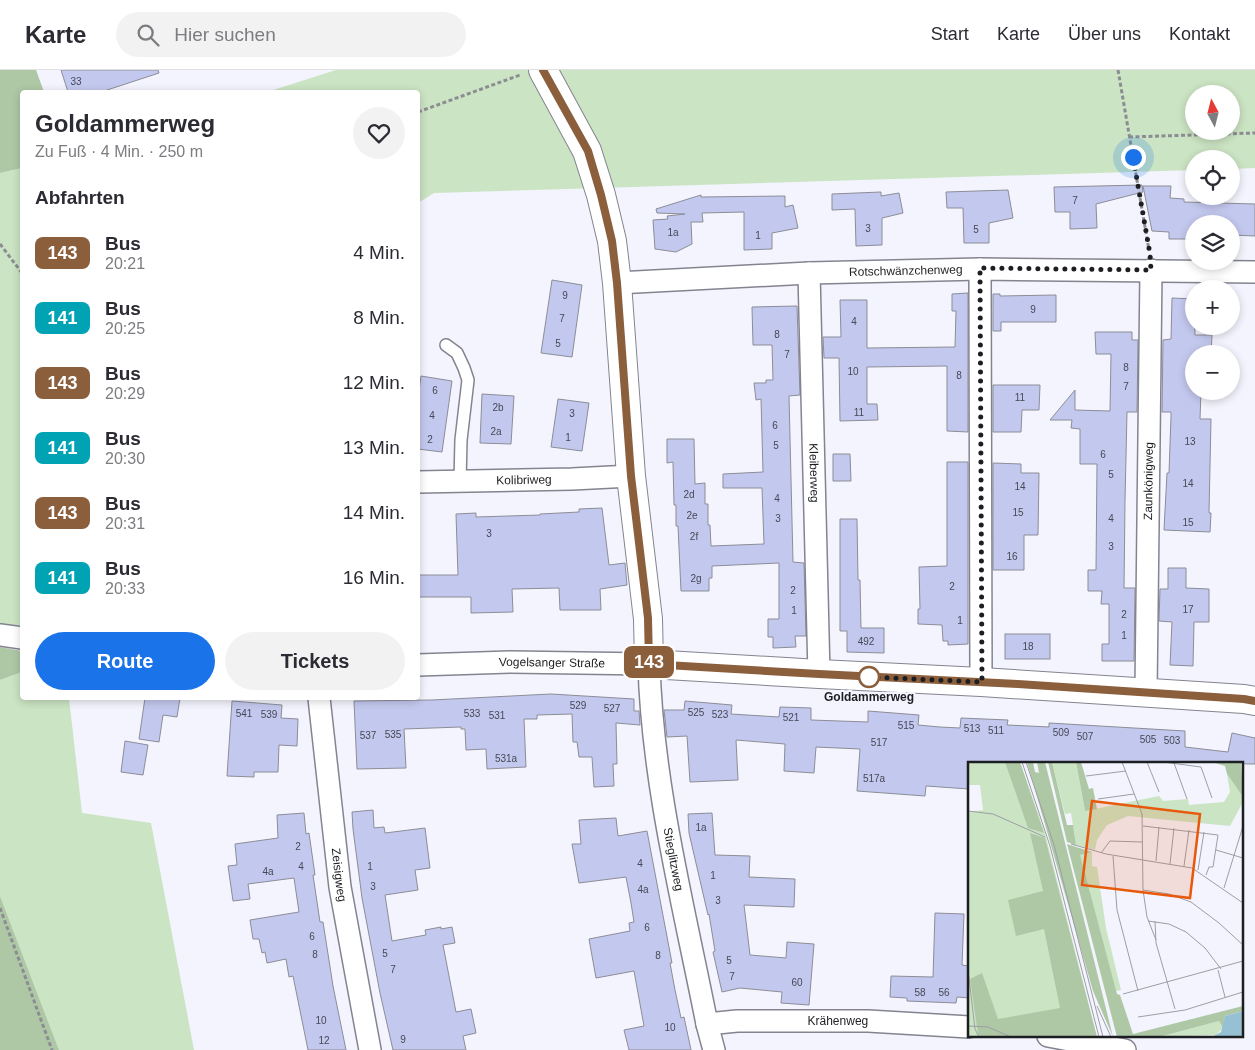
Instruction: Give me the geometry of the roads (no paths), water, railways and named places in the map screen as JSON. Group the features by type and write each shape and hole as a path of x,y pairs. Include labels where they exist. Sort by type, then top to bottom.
{"street":[{"path":"535,72 588,151 612,241 617,283 631,476 648,618 649,664"},
{"path":"980,268 982,682"},
{"name":"Rotschwänzchenweg","path":"617,283 808,273 980,268 1255,272"},
{"name":"Zaunkönigweg","path":"1146,692 1151,270"},
{"name":"Kleiberweg","path":"808,273 819,674"},
{"name":"Kolibriweg","path":"420,482 631,476"},
{"path":"0,635 20,638"},
{"name":"Vogelsanger Straße","path":"420,665 510,662 649,664 1146,692 1255,701"},
{"name":"Stieglitzweg","path":"649,664 652,717 662,794 707,1024 714,1050"},
{"name":"Zeisigweg","path":"319,700 340,887 370,1050"},
{"name":"Krähenweg","path":"707,1024 737,1021 859,1021 968,1026"},
{"path":"1059,1038 1125,1050"}],"lane":[{"path":"446,345 457,354 468,380 461,440 460,481"}],"place":[{"name":"Goldammerweg","path":"869,677"}]}
